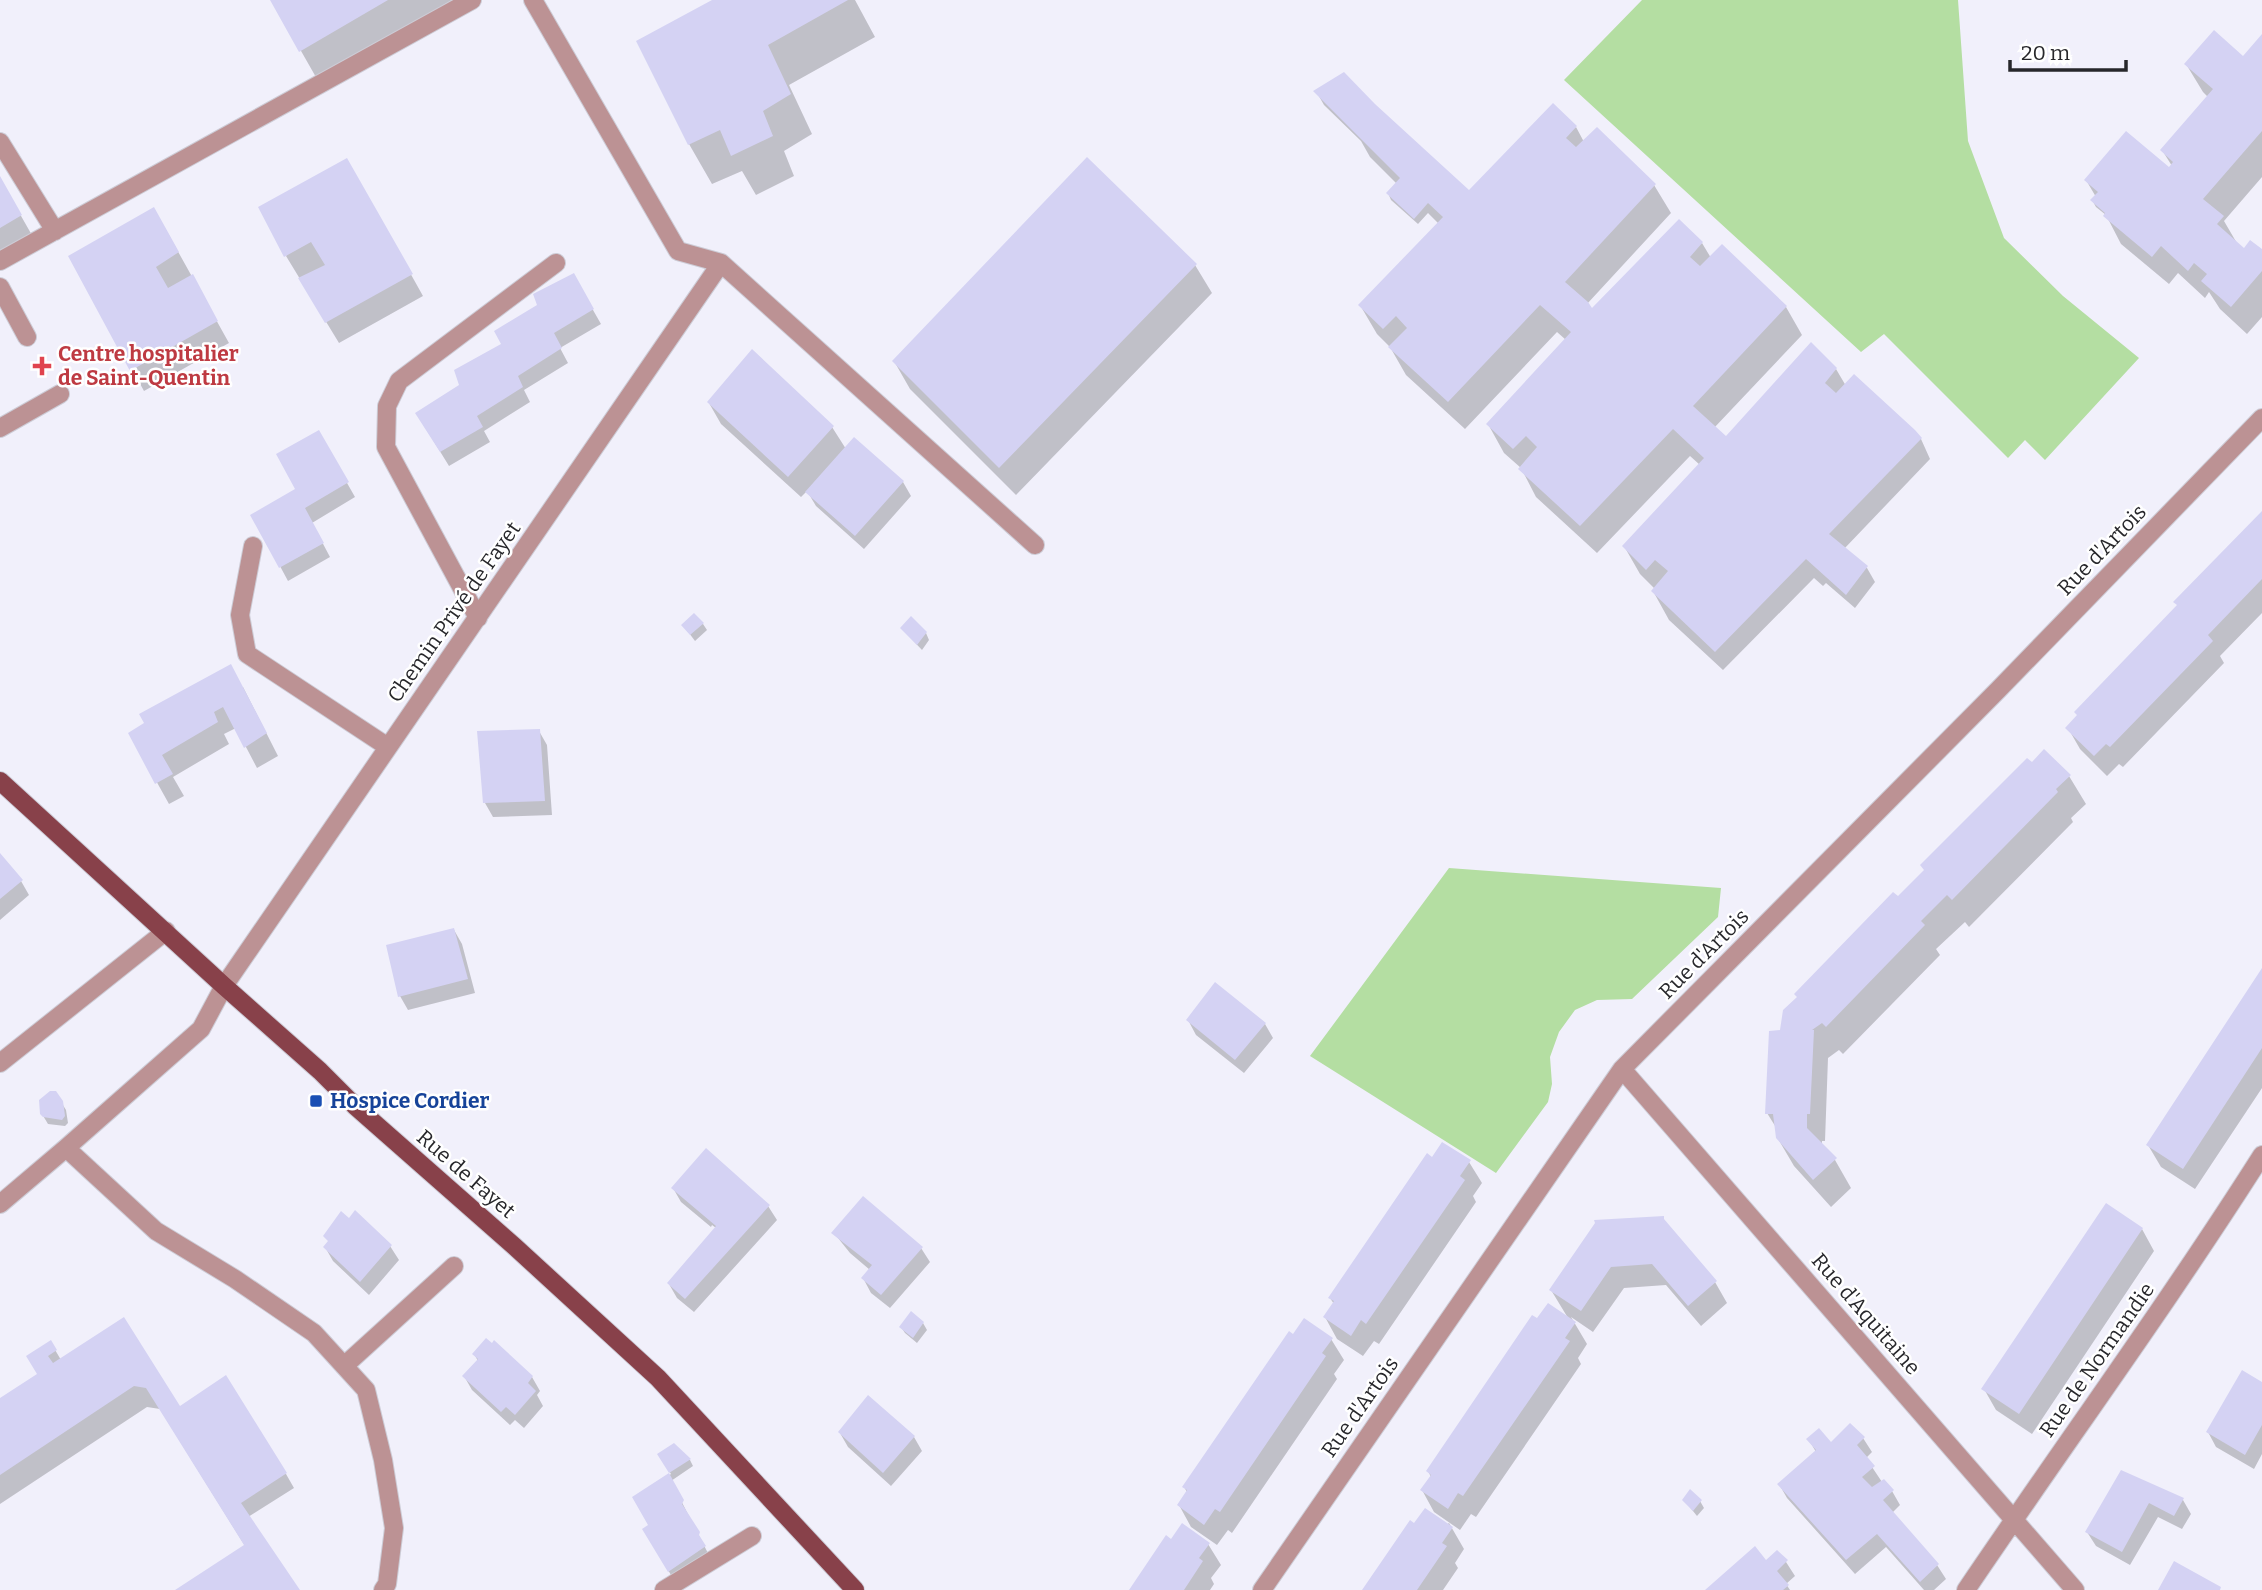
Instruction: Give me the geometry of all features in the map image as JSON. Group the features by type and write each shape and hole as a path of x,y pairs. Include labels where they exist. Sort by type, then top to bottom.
{"main road":[{"name":"Rue de Fayet","path":"0,781 658,1378 855,1590"}],"street":[{"path":"0,261 471,0"},
{"path":"533,0 678,251 721,263 1035,545"},
{"path":"0,142 55,231"},
{"path":"478,618 387,447 387,406 399,381 556,263"},
{"name":"Chemin Privé de Fayet","path":"0,1203 201,1029 224,986 721,263"},
{"path":"0,287 27,337"},
{"path":"0,428 60,394"},
{"name":"Rue d'Artois","path":"1262,1590 1622,1069 1998,690 2262,418"},
{"path":"253,547 240,615 247,654 388,747"},
{"path":"0,1063 166,931"},
{"name":"Rue d'Aquitaine","path":"1622,1069 2075,1590"},
{"path":"66,1148 156,1231 235,1279 314,1333 366,1390 383,1460 394,1528 387,1584 383,1590"},
{"name":"Rue de Normandie","path":"1966,1590 2211,1236 2262,1155"},
{"path":"344,1366 454,1266"},
{"path":"664,1590 752,1536"}],"green space":[{"path":"1642,0 1958,0 1968,141 2004,238 2063,296 2139,358 2045,460 2025,440 2008,458 1884,334 1861,352 1564,80"},
{"path":"1449,868 1721,888 1718,917 1632,999 1597,1000 1575,1010 1559,1032 1550,1057 1552,1084 1548,1102 1496,1173 1310,1056"}],"building":[{"path":"270,0 388,0 299,52"},
{"path":"712,0 848,0 768,45 791,94 763,111 773,136 731,156 720,130 688,145 636,41"},
{"path":"2214,30 2243,56 2262,34 2262,131 2203,199 2224,216 2217,224 2244,248 2250,240 2262,249 2262,271 2231,307 2201,281 2207,274 2194,263 2188,271 2161,246 2152,257 2103,216 2105,213 2090,200 2098,192 2084,180 2126,131 2169,167 2173,162 2160,150 2213,89 2184,64"},
{"path":"1344,72 1469,190 1553,103 1577,126 1566,138 1576,147 1597,127 1656,184 1565,282 1592,308 1679,219 1703,242 1690,257 1700,266 1722,244 1787,306 1693,406 1726,436 1811,342 1837,368 1825,383 1836,393 1854,374 1915,430 1922,438 1829,534 1868,566 1846,595 1806,559 1715,652 1651,591 1668,571 1655,560 1646,570 1622,546 1704,458 1673,429 1580,526 1518,469 1537,447 1526,436 1513,449 1486,424 1571,332 1540,305 1448,402 1388,347 1407,328 1396,316 1383,329 1358,305 1443,217 1428,203 1414,219 1386,193 1400,178 1313,91"},
{"path":"1087,157 1197,264 999,468 892,361"},
{"path":"347,158 413,274 325,323 298,278 325,265 311,242 284,257 258,207"},
{"path":"0,176 22,215 0,228"},
{"path":"154,207 179,252 156,267 168,288 193,274 218,321 130,371 68,256"},
{"path":"574,273 594,309 554,333 562,348 518,376 523,387 477,416 483,427 440,452 415,413 459,385 454,370 501,344 494,331 537,305 533,294"},
{"path":"752,349 834,426 788,477 707,402"},
{"path":"319,430 349,482 305,508 324,543 279,568 250,515 295,489 276,454"},
{"path":"854,437 904,481 855,536 805,492"},
{"path":"2262,511 2262,579 2208,635 2213,641 2110,747 2106,744 2094,756 2065,728 2077,715 2074,712 2177,605 2173,602"},
{"path":"694,613 704,623 690,635 681,625"},
{"path":"911,616 927,632 917,645 900,628"},
{"path":"231,664 267,733 244,748 223,707 214,712 218,722 162,755 173,774 155,784 128,733 144,723 139,714"},
{"path":"540,729 545,801 483,803 477,731"},
{"path":"2044,749 2071,775 2056,789 2058,792 1952,900 1947,895 1921,921 1925,925 1826,1027 1822,1023 1812,1030 1810,1114 1807,1114 1807,1128 1837,1158 1813,1180 1776,1138 1773,1114 1765,1114 1769,1031 1780,1030 1783,1010 1797,997 1794,994 1893,892 1898,896 1924,870 1920,865 2027,758 2032,762"},
{"path":"0,853 23,880 0,899"},
{"path":"454,928 468,979 398,997 386,945"},
{"path":"2262,968 2262,1048 2183,1169 2146,1145"},
{"path":"1215,982 1266,1023 1235,1060 1186,1020"},
{"path":"50,1091 56,1091 63,1101 65,1116 62,1120 43,1117 40,1114 39,1100"},
{"path":"1442,1142 1471,1160 1460,1176 1465,1180 1366,1324 1361,1320 1351,1336 1323,1317 1334,1301 1328,1298 1427,1153 1432,1157"},
{"path":"706,1148 770,1205 685,1299 667,1283 716,1226 671,1188"},
{"path":"863,1196 923,1247 881,1295 861,1278 872,1265 831,1233"},
{"path":"2106,1203 2143,1228 2019,1414 1981,1389"},
{"path":"355,1210 392,1245 360,1282 323,1247 328,1241 323,1236 341,1211 349,1218"},
{"path":"1664,1216 1717,1281 1688,1306 1652,1264 1611,1267 1581,1311 1549,1290 1595,1223 1594,1220"},
{"path":"1548,1303 1576,1322 1565,1338 1570,1341 1463,1496 1458,1493 1448,1509 1420,1490 1431,1475 1426,1471 1532,1315 1537,1318"},
{"path":"911,1311 924,1322 913,1338 899,1327"},
{"path":"124,1317 180,1406 226,1375 287,1473 241,1503 300,1590 175,1590 244,1545 146,1388 134,1386 0,1475 0,1398 37,1374 26,1356 51,1340 57,1350 48,1356 53,1363"},
{"path":"1304,1318 1333,1338 1322,1353 1326,1356 1220,1512 1215,1509 1204,1525 1177,1505 1187,1490 1182,1487 1289,1331 1293,1334"},
{"path":"486,1338 492,1343 494,1340 533,1376 528,1383 536,1391 515,1415 506,1407 501,1412 462,1376 478,1359 472,1354"},
{"path":"2242,1370 2262,1382 2262,1425 2245,1455 2206,1432"},
{"path":"868,1395 915,1436 883,1473 838,1432"},
{"path":"1850,1423 1865,1437 1857,1445 1875,1466 1862,1477 1872,1487 1884,1479 1894,1490 1883,1500 1939,1564 1920,1582 1877,1534 1846,1560 1777,1484 1816,1450 1806,1439 1819,1428 1831,1442"},
{"path":"674,1443 691,1459 669,1473 657,1454"},
{"path":"2121,1470 2184,1498 2174,1516 2149,1503 2122,1552 2085,1532"},
{"path":"669,1473 684,1500 682,1504 706,1546 668,1572 642,1529 648,1525 632,1497"},
{"path":"1690,1489 1702,1500 1693,1511 1682,1500"},
{"path":"1425,1508 1453,1527 1442,1543 1447,1546 1417,1590 1362,1590 1410,1520 1414,1523"},
{"path":"1182,1523 1210,1543 1199,1558 1203,1561 1184,1590 1129,1590 1166,1535 1171,1539"},
{"path":"1755,1546 1766,1560 1777,1550 1788,1560 1777,1571 1789,1585 1783,1590 1705,1590"},
{"path":"2174,1561 2221,1587 2220,1590 2158,1590"}],"place":[{"name":"Centre hospitalier de Saint-Quentin","path":"42,366"},
{"name":"Hospice Cordier","path":"316,1101"}]}
